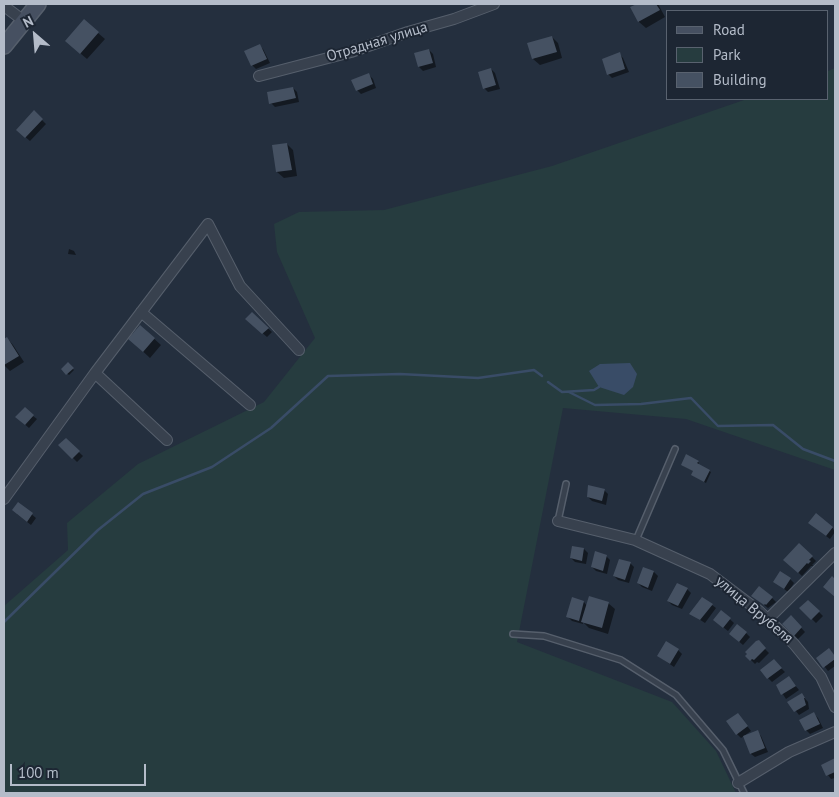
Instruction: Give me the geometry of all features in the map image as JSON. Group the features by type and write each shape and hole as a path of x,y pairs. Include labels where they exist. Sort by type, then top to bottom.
{"street":[{"path":"4,46 38,4"},
{"name":"Отрадная улица","path":"259,76 351,52 494,4"},
{"path":"4,6 24,21"},
{"path":"4,499 95,372 208,224 240,286 299,350"},
{"path":"141,312 250,405"},
{"path":"95,372 167,440"},
{"name":"улица Врубеля","path":"558,521 636,540 710,574 768,619 794,644 821,677 835,707"},
{"path":"768,619 835,553"},
{"path":"738,783 789,752 835,732"}],"lane":[{"path":"636,540 675,449"},
{"path":"558,521 566,484"},
{"path":"513,634 544,636 621,660 676,695 723,750 744,793"}],"green space":[{"path":"835,68 835,470 686,419 563,408 517,642 672,702 716,751 736,793 4,793 4,606 68,550 67,523 138,464 264,402 315,338 277,252 274,224 299,212 384,210 552,166 744,100 829,100 829,71"}],"water":[{"path":"630,363 637,374 633,387 624,395 599,387 589,371 600,364"}],"building":[{"path":"637,4 656,4 660,10 638,22 630,7"},
{"path":"84,19 99,32 80,54 65,41"},
{"path":"552,36 557,52 532,59 527,43"},
{"path":"260,44 267,59 251,66 244,51"},
{"path":"429,49 433,63 418,67 414,53"},
{"path":"620,52 625,69 607,75 602,59"},
{"path":"491,68 496,85 483,89 478,72"},
{"path":"369,73 373,84 356,91 351,80"},
{"path":"293,87 296,98 269,104 267,92"},
{"path":"34,110 43,119 25,138 16,130"},
{"path":"287,143 292,170 276,172 272,145"},
{"path":"252,312 269,328 262,334 245,319"},
{"path":"140,325 155,338 143,352 128,339"},
{"path":"7,337 19,356 4,365 4,339"},
{"path":"68,362 74,368 66,375 61,369"},
{"path":"25,407 34,415 25,425 15,417"},
{"path":"66,438 80,451 72,459 58,445"},
{"path":"686,454 710,470 704,482 691,475 693,471 681,465"},
{"path":"588,485 605,489 602,501 587,497"},
{"path":"18,502 33,513 27,522 12,510"},
{"path":"816,513 833,527 826,536 808,523"},
{"path":"799,543 813,556 809,560 811,561 798,573 783,560"},
{"path":"572,546 584,548 582,561 570,558"},
{"path":"595,551 607,555 603,571 591,567"},
{"path":"619,559 631,562 625,580 613,576"},
{"path":"643,567 654,571 648,588 637,583"},
{"path":"780,571 791,578 784,589 773,582"},
{"path":"832,576 835,579 835,597 823,587"},
{"path":"677,583 688,588 678,606 667,601"},
{"path":"759,586 773,597 766,605 751,596"},
{"path":"589,596 609,602 602,628 581,622"},
{"path":"572,597 584,601 579,621 566,617"},
{"path":"702,597 713,604 700,620 689,614"},
{"path":"808,600 820,611 811,620 799,608"},
{"path":"721,610 731,618 723,628 713,620"},
{"path":"791,615 802,627 794,636 782,624"},
{"path":"737,624 747,632 739,642 729,634"},
{"path":"759,640 766,648 754,660 750,661 745,656 747,654 745,652"},
{"path":"666,641 679,649 670,664 657,656"},
{"path":"829,648 835,659 823,668 816,658"},
{"path":"774,659 782,668 767,679 760,670"},
{"path":"789,676 796,686 781,695 776,685"},
{"path":"802,693 806,705 794,712 787,702"},
{"path":"814,712 820,724 805,731 799,720"},
{"path":"738,713 748,726 736,735 726,721"},
{"path":"758,730 765,748 750,754 743,736"},
{"path":"835,758 835,772 826,776 821,765"}],"waterway":[{"path":"4,622 98,530 143,494 212,467 271,428 328,376 400,374 478,378 534,370 542,376"},
{"path":"548,382 562,392 594,390 599,387"},
{"path":"569,392 595,405 641,404 691,398 718,426 773,425 803,449 835,461"}]}
